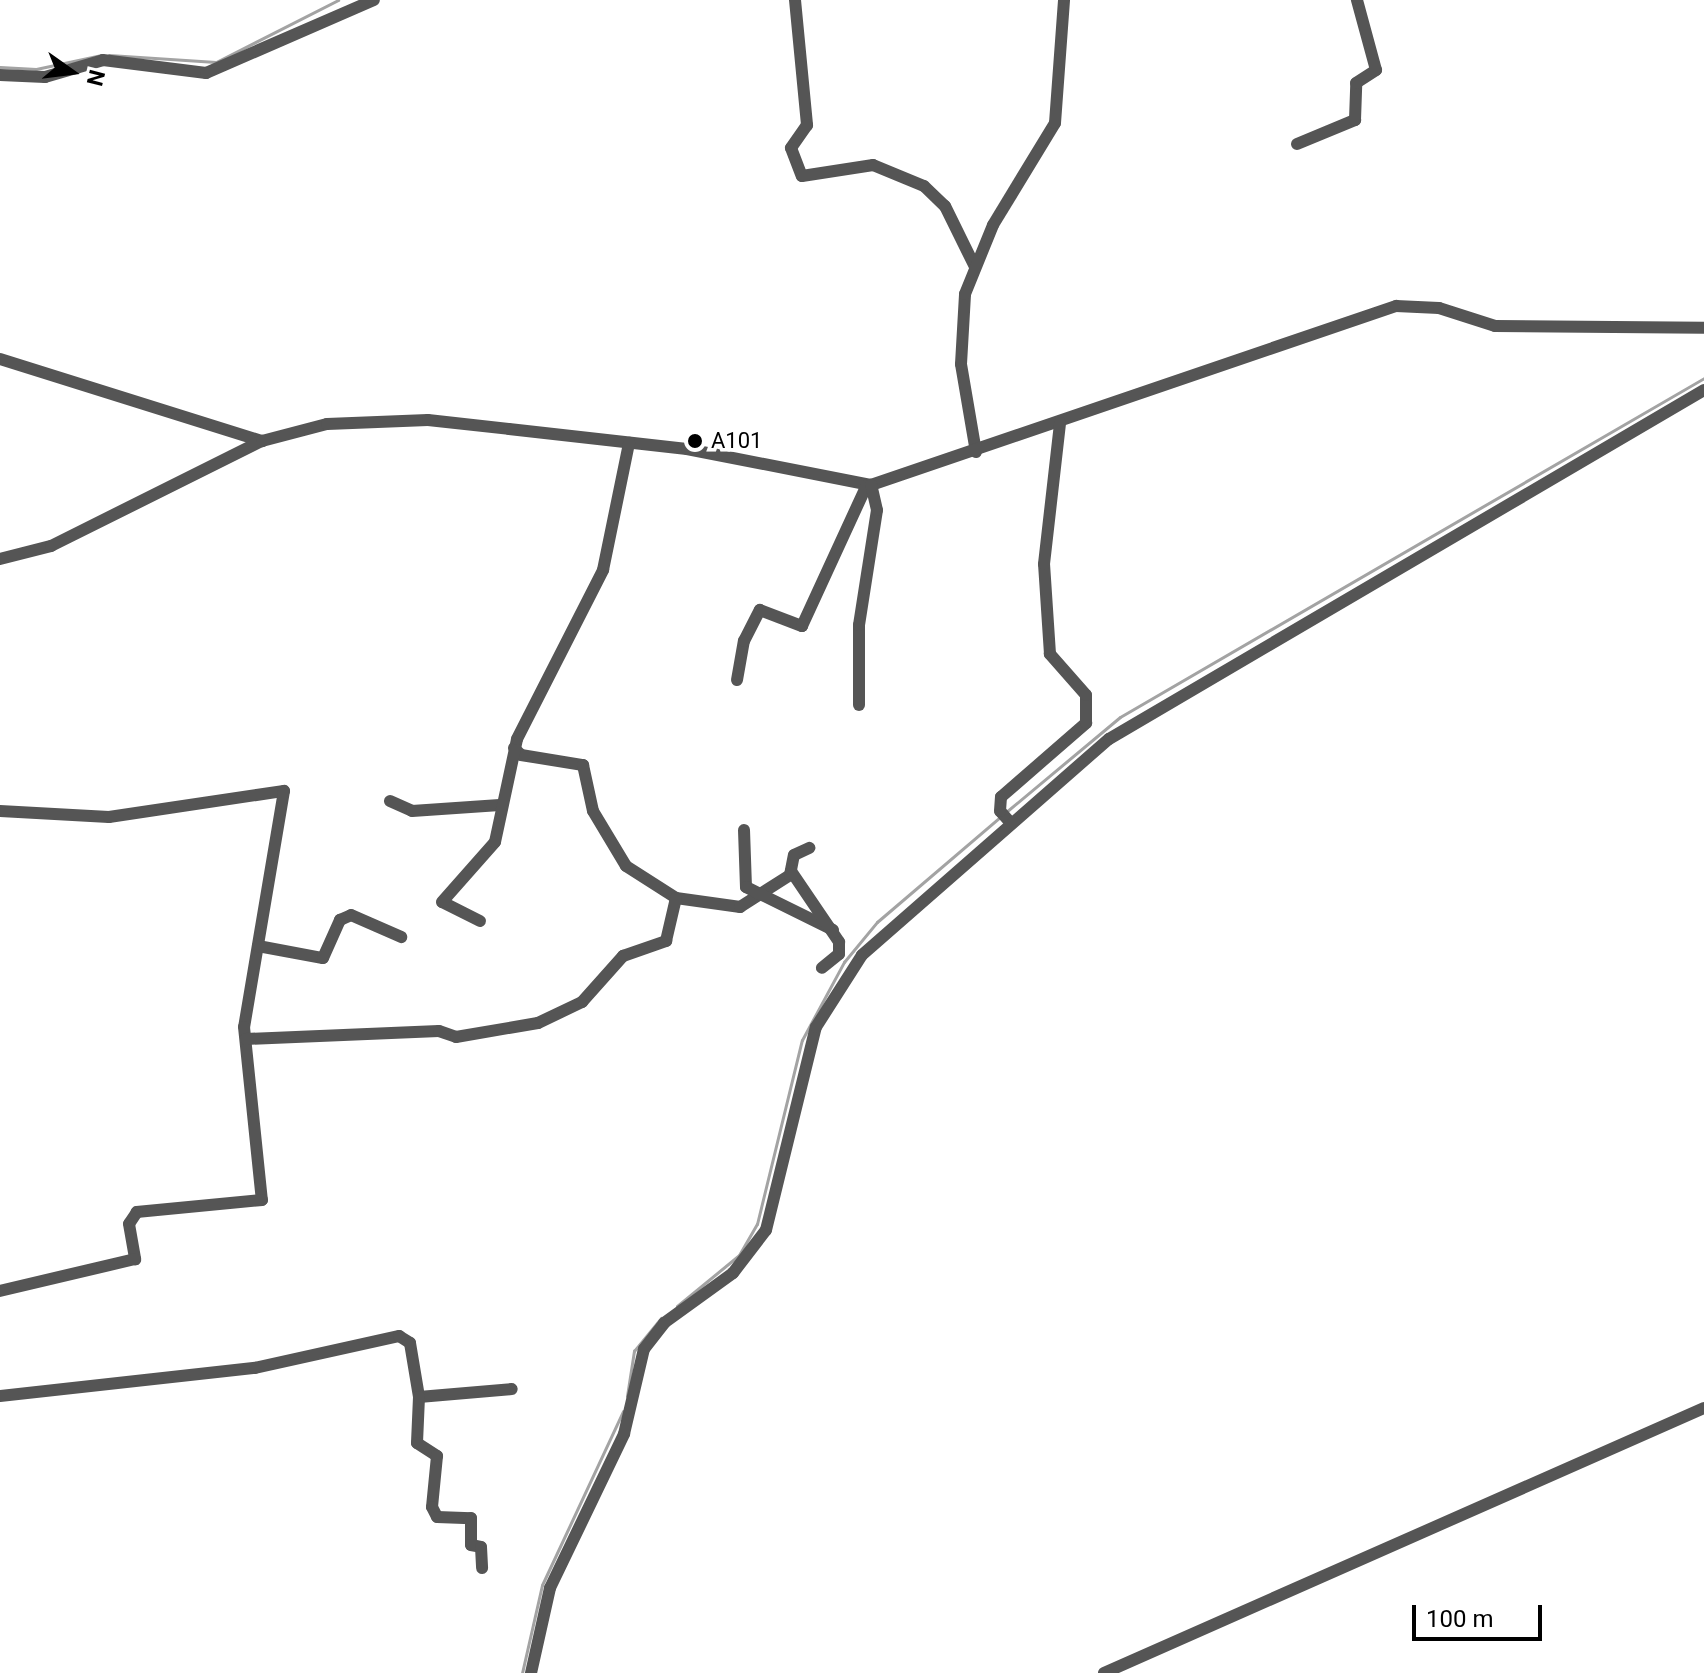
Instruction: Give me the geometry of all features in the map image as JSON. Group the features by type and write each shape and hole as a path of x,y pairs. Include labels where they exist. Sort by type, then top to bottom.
{"street":[{"path":"0,75 45,77 103,60 206,73 374,0"},
{"path":"795,0 807,125 791,148 802,176 873,165 924,186 945,206 974,265"},
{"path":"976,452 959,326 974,265 1055,123 1064,0"},
{"path":"1297,144 1355,120 1356,83 1376,70 1357,0"},
{"path":"0,559 51,546 262,441 327,424 428,420 629,443 869,485 976,452 1396,306 1439,308 1495,326 1704,328"},
{"path":"0,359 262,441"},
{"path":"531,1673 550,1588 624,1434 644,1349 664,1323 733,1273 766,1230 800,1072 836,990 889,927 1005,817 1109,739 1704,390"},
{"path":"1005,817 1001,797 1086,723 1086,695 1050,654 1044,564 1060,423"},
{"path":"480,921 442,902 495,842 500,805 514,748 603,570 629,443"},
{"path":"737,680 744,641 760,610 802,626 869,485"},
{"path":"859,705 859,625 877,510 869,485"},
{"path":"514,748 521,755 583,765 593,811 626,866 676,898 740,907 761,899 791,871 794,855 809,848"},
{"path":"0,811 109,817 284,791 246,1039 262,1200 137,1212 129,1224 135,1259 0,1291"},
{"path":"390,801 412,811 500,805"},
{"path":"744,830 746,887 761,899 833,930"},
{"path":"791,871 833,930 839,954 822,968"},
{"path":"246,1039 399,1031 456,1037 538,1023 582,1002 623,956 666,941 676,898"},
{"path":"258,946 323,958 340,920 351,915 401,937"},
{"path":"0,1396 255,1368 399,1336 410,1343 419,1397 417,1443 437,1456 432,1507 437,1517 471,1518 471,1545 481,1547 482,1568"},
{"path":"419,1397 512,1389"},
{"path":"1104,1673 1704,1408"}],"waterway":[{"path":"109,55 216,62 338,0"},
{"path":"0,67 36,69 102,55"},
{"path":"1006,812 1120,717 1704,378"},
{"path":"677,1306 739,1255 757,1224 802,1040 844,962 877,922 1000,817"},
{"path":"627,1396 634,1351 661,1318"},
{"path":"522,1673 542,1585 623,1411"}],"place":[{"name":"A101","path":"695,441"}]}
